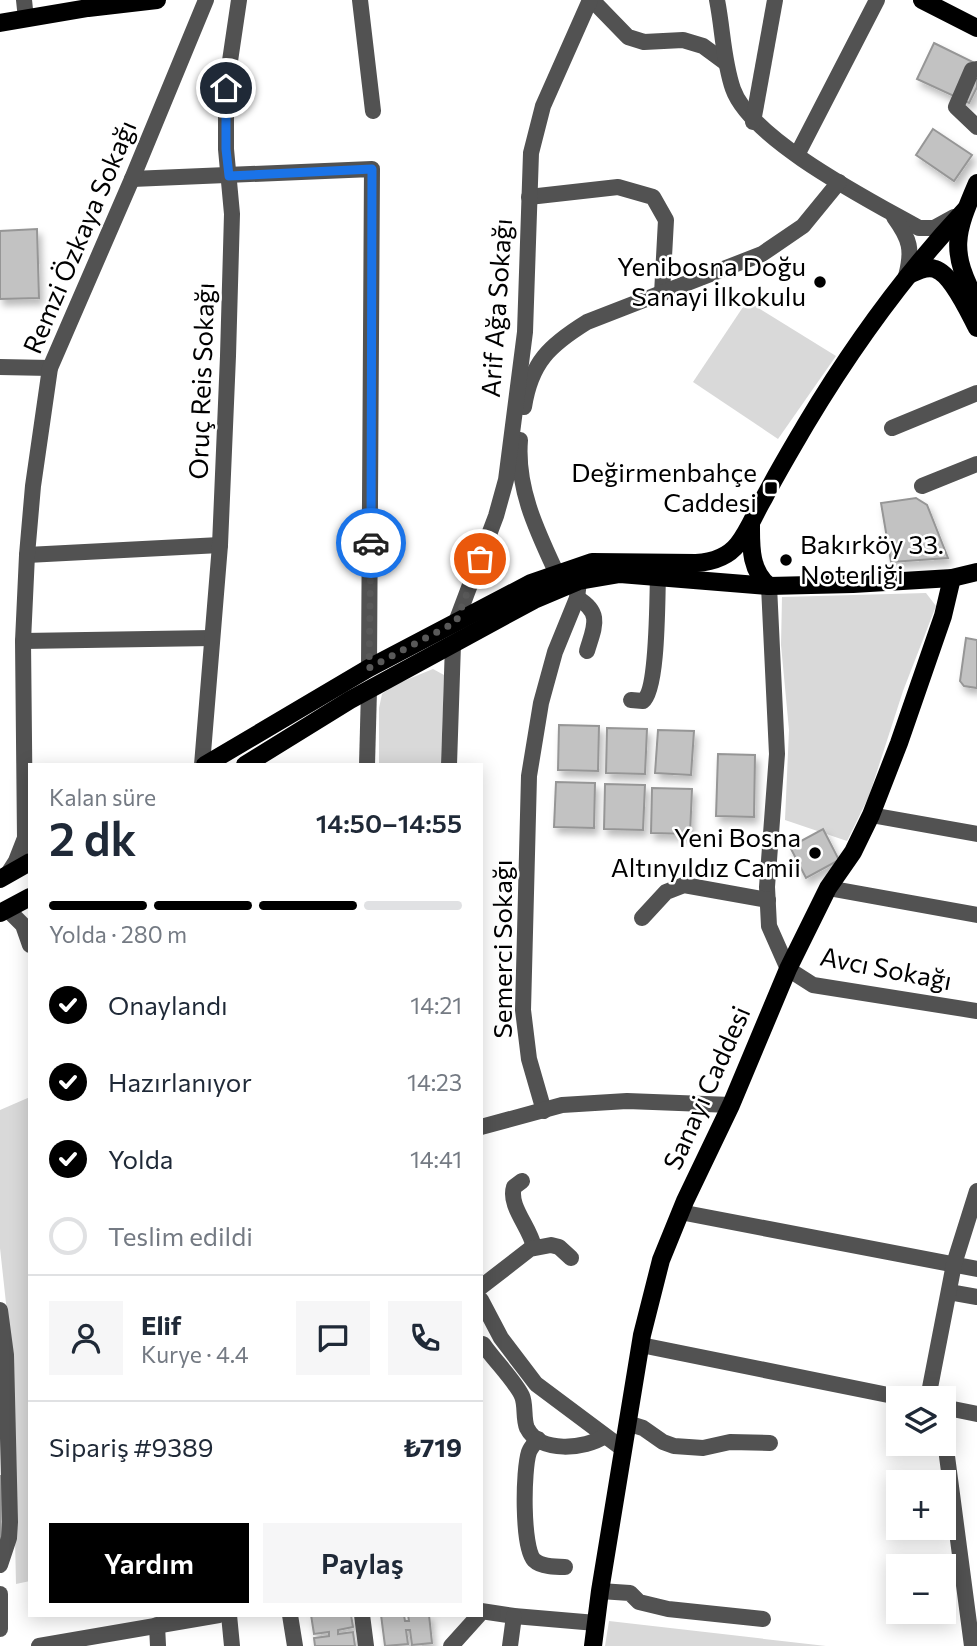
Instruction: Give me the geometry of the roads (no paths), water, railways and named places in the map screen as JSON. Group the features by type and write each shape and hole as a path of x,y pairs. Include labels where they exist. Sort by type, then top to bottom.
{"main road":[{"path":"0,23 158,0"},
{"path":"922,0 977,28"},
{"path":"977,183 965,210 957,239 962,276 977,302"},
{"path":"207,763 369,668 531,583 592,562 713,562 737,546 837,374 906,276 965,210"},
{"path":"906,276 929,268 943,274 977,328"},
{"path":"751,524 751,551 757,573 769,586"},
{"path":"248,763 369,690 534,600 578,590 620,574 769,586 952,578 977,572"},
{"name":"Sanayi Caddesi","path":"593,1646 627,1423 641,1345 662,1260 680,1212 731,1105 788,969 828,888 853,852 871,815 900,743 943,616 952,578"},
{"path":"3,877 28,863"},
{"path":"4,911 28,898"}],"street":[{"path":"24,0 26,19"},
{"name":"Remzi Özkaya Sokağı","path":"27,842 23,641 27,555 33,485 50,368 206,0"},
{"name":"Oruç Reis Sokağı","path":"204,763 220,545 232,214 226,149 226,88 239,0"},
{"path":"360,0 373,111"},
{"path":"591,0 628,37 644,42 683,40 703,47 726,63"},
{"name":"Arif Ağa Sokağı","path":"456,622 496,516 506,480 525,332 531,153 543,106 591,0"},
{"path":"717,0 726,63 734,92 753,122 796,155 919,228 934,228 965,210"},
{"path":"753,122 775,0"},
{"path":"796,155 877,0"},
{"path":"977,68 972,70 956,107 977,127"},
{"path":"132,179 372,169 369,668"},
{"path":"557,574 541,540 519,471 527,387 538,362 561,339 587,322 762,254 803,226 839,182"},
{"path":"529,197 618,187 653,197 666,220 662,294"},
{"path":"891,212 906,234 910,260 906,276"},
{"path":"0,367 50,368"},
{"path":"892,428 977,393"},
{"path":"922,486 977,464"},
{"path":"27,555 220,545"},
{"path":"631,701 643,701 649,694 655,653 658,577"},
{"path":"769,586 777,754 768,900 769,926 788,969"},
{"path":"578,590 593,611 595,619 587,651"},
{"name":"Semerci Sokağı","path":"544,1111 529,1059 523,1010 529,776 541,703 555,652 578,590"},
{"path":"23,641 212,638"},
{"path":"449,763 453,644"},
{"path":"367,763 369,690"},
{"path":"871,815 977,834"},
{"path":"3,877 16,862 27,842"},
{"path":"642,918 666,891 684,885 768,900"},
{"path":"828,888 977,915"},
{"path":"4,911 26,924"},
{"name":"Avcı Sokağı","path":"788,969 813,985 977,1011"},
{"path":"483,1126 562,1105 627,1101 731,1105"},
{"path":"522,1181 514,1186 513,1199 531,1234 534,1247"},
{"path":"930,1386 954,1264 977,1191"},
{"path":"680,1212 977,1269"},
{"path":"483,1285 534,1247 551,1244 559,1247 571,1258"},
{"path":"949,1292 977,1297"},
{"path":"483,1304 501,1338 536,1384 623,1449"},
{"path":"0,1310 6,1355 10,1522 9,1538 0,1565"},
{"path":"483,1344 522,1396 527,1427 541,1443 580,1445 605,1436"},
{"path":"641,1345 886,1395"},
{"path":"956,1410 977,1414"},
{"path":"627,1423 643,1428 674,1446 703,1448 730,1442 770,1443"},
{"path":"538,1439 530,1450 526,1473 528,1549 539,1563 565,1567"},
{"path":"947,1456 972,1646"},
{"path":"600,1591 630,1593 639,1602 668,1609 763,1619"},
{"path":"0,1594 0,1629"},
{"path":"483,1612 596,1623"},
{"path":"510,1646 514,1616"},
{"path":"39,1646 100,1640 138,1622 157,1625 207,1617"},
{"path":"229,1617 232,1646"},
{"path":"290,1617 295,1646"},
{"path":"362,1617 366,1646"},
{"path":"451,1646 477,1617"},
{"path":"157,1625 158,1646"}],"place":[{"name":"Yenibosna Doğu Sanayi İlkokulu","path":"820,282"},
{"name":"Değirmenbahçe Caddesi","path":"771,488"},
{"name":"Bakırköy 33. Noterliği","path":"786,560"},
{"name":"Yeni Bosna Altınyıldız Camii","path":"815,853"}]}
